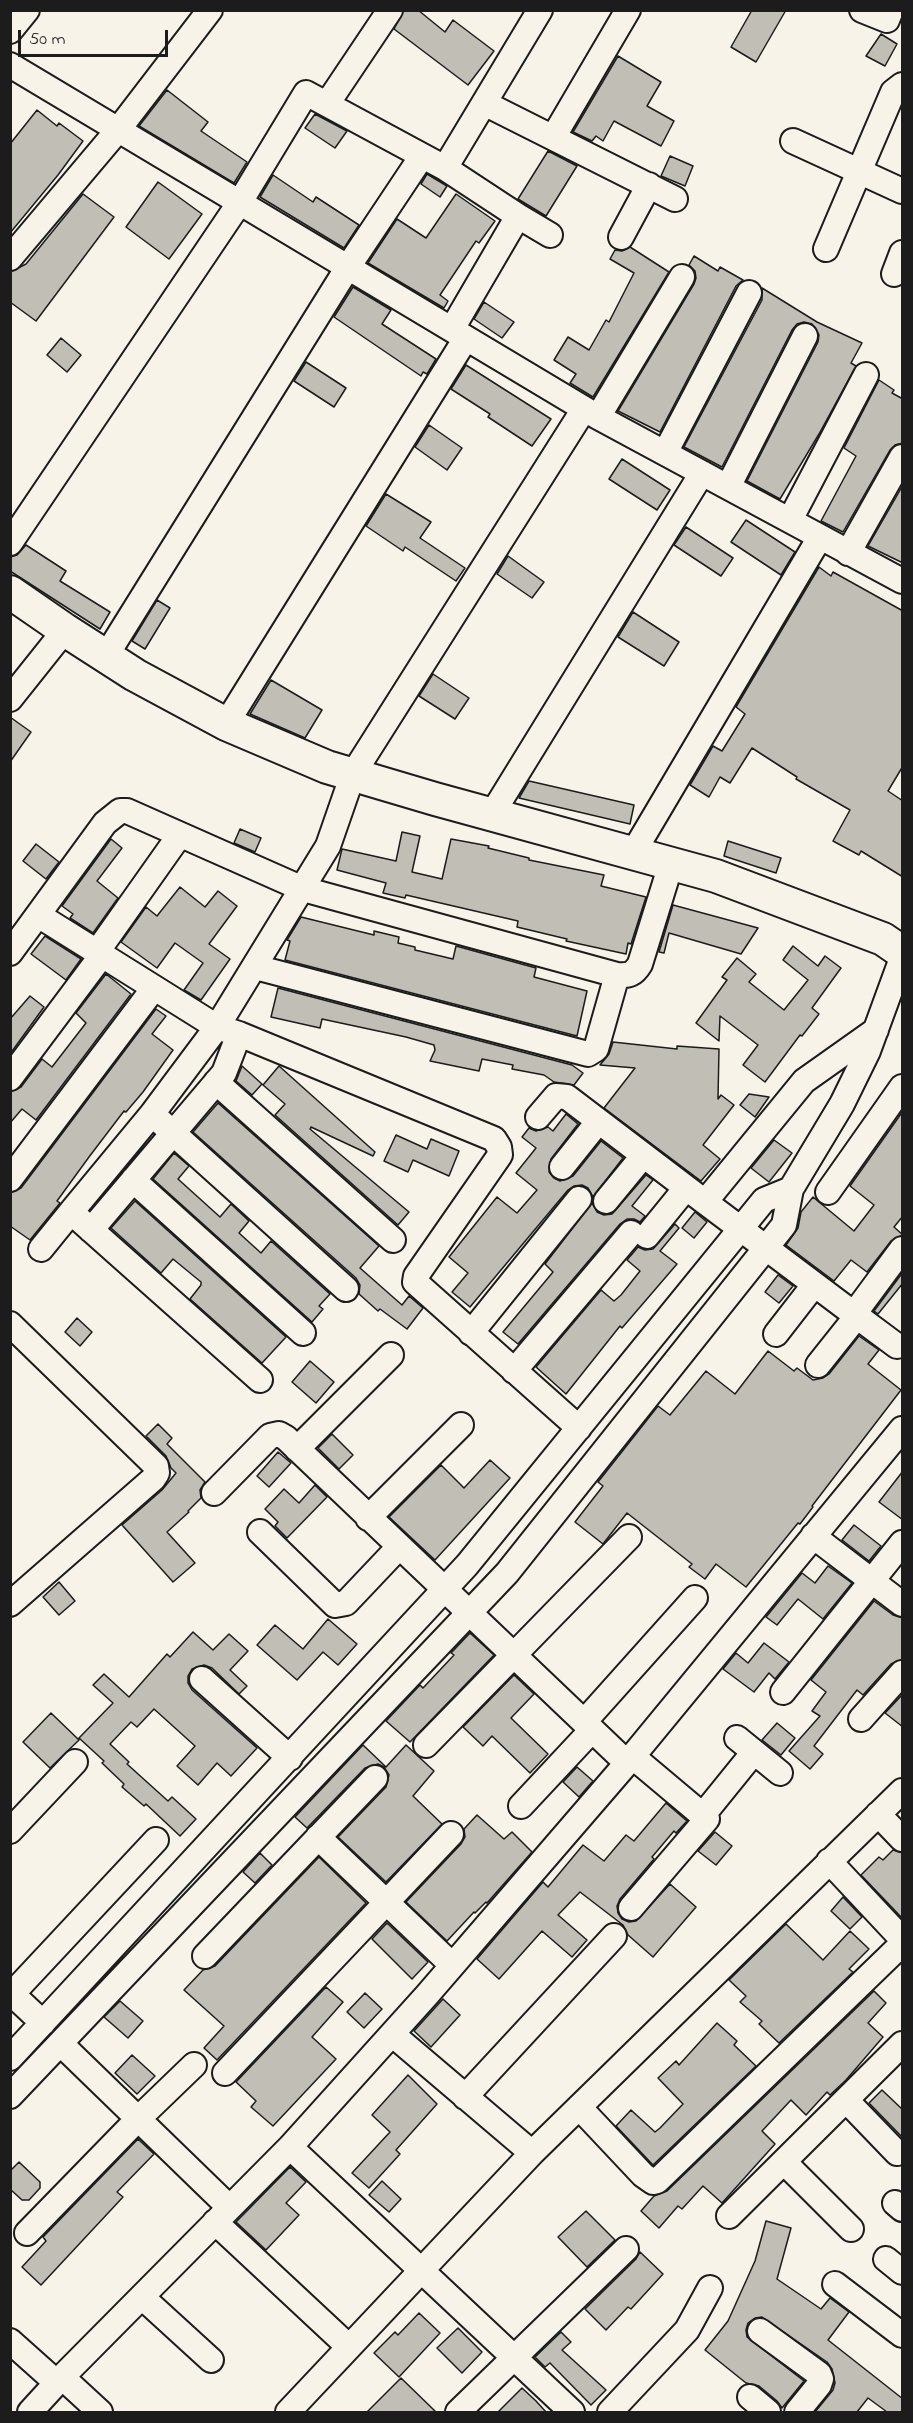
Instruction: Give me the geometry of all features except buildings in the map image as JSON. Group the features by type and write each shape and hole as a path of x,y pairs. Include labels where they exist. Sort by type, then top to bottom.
{"main road":[{"path":"10,592 135,675 226,724 327,767 716,876 883,939 903,952"}],"street":[{"path":"10,31 27,10"},
{"path":"10,258 118,130 210,10"},
{"path":"327,104 390,10"},
{"path":"445,168 540,10"},
{"path":"554,136 628,10"},
{"path":"862,10 887,20 891,10"},
{"path":"10,65 591,413 903,581"},
{"path":"826,249 893,92 903,85"},
{"path":"10,543 240,202 306,93 445,168 550,235"},
{"path":"484,103 554,136 675,199"},
{"path":"793,141 903,191"},
{"path":"106,656 348,267 422,156"},
{"path":"621,237 649,185"},
{"path":"226,724 459,334 518,216"},
{"path":"41,1249 152,1114 228,1031 255,967 303,890 332,836 353,774 682,276"},
{"path":"665,453 749,293"},
{"path":"728,487 805,336"},
{"path":"790,520 867,375"},
{"path":"848,553 903,457"},
{"path":"492,814 702,473"},
{"path":"633,853 820,537"},
{"path":"10,699 65,630"},
{"path":"10,953 105,823 120,811 127,811 303,890 627,976 636,972 640,964 671,864"},
{"path":"10,1078 99,954 179,836"},
{"path":"38,915 154,988 228,1031 494,1139 499,1147 500,1155 416,1276 415,1282 579,1428"},
{"path":"10,2096 507,1573 784,1225 791,1189 842,1104 876,1030 903,958"},
{"path":"255,967 588,1054 596,1049 617,975"},
{"path":"10,1179 154,988"},
{"path":"514,1371 639,1234 696,1195 804,1081 876,1030"},
{"path":"91,1230 174,1134 230,1062 228,1031"},
{"path":"216,1082 393,1240"},
{"path":"828,1192 903,1087"},
{"path":"538,1117 551,1100 561,1095 897,1346"},
{"path":"152,1114 346,1289"},
{"path":"562,1167 598,1122"},
{"path":"606,1201 642,1155"},
{"path":"132,1180 303,1333"},
{"path":"10,2058 467,1565 764,1200 791,1189"},
{"path":"471,1334 579,1199"},
{"path":"71,1212 260,1380"},
{"path":"818,1365 903,1249"},
{"path":"776,1334 814,1285"},
{"path":"10,1324 156,1466 157,1473 153,1479 10,1604"},
{"path":"297,1449 391,1355"},
{"path":"368,1518 461,1425"},
{"path":"30,2412 290,2147 392,2034 629,1759 903,1429"},
{"path":"214,1493 270,1436 279,1434 286,1438 588,1726 703,1815 707,1821 631,1908"},
{"path":"260,1532 335,1605 346,1603 399,1547"},
{"path":"813,1536 903,1604"},
{"path":"426,1745 629,1538"},
{"path":"783,1692 903,1543"},
{"path":"521,1806 695,1598"},
{"path":"861,1719 903,1673"},
{"path":"202,1679 290,1758"},
{"path":"703,1815 746,1745 780,1773"},
{"path":"10,1831 75,1762"},
{"path":"205,1956 375,1778"},
{"path":"288,2412 532,2153 903,1791"},
{"path":"878,1814 903,1839"},
{"path":"225,2073 451,1834"},
{"path":"318,1837 452,1965"},
{"path":"43,2023 11,1993 156,1840"},
{"path":"829,1861 903,1939"},
{"path":"465,2097 614,1936"},
{"path":"579,2106 643,2175 653,2182 657,2181 903,1944"},
{"path":"392,2034 532,2153"},
{"path":"61,2044 137,2120 222,2215 349,2347"},
{"path":"729,2216 903,2044"},
{"path":"27,2233 194,2065"},
{"path":"846,2100 897,2153"},
{"path":"290,2147 572,2412"},
{"path":"784,2162 852,2229"},
{"path":"458,2412 626,2249"},
{"path":"835,2284 903,2336"},
{"path":"610,2412 687,2330 710,2288"},
{"path":"142,2296 211,2360"},
{"path":"760,2331 819,2374 821,2379 819,2385 797,2412"},
{"path":"10,2341 100,2412"}]}
